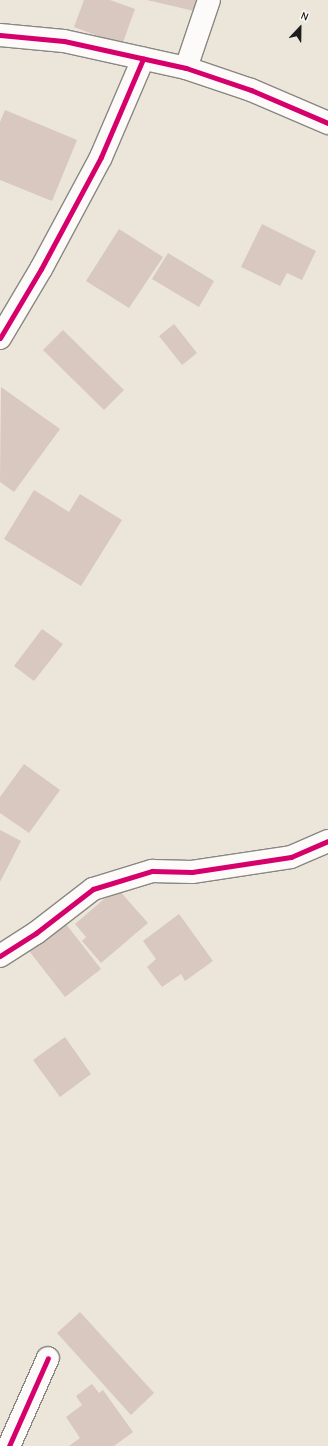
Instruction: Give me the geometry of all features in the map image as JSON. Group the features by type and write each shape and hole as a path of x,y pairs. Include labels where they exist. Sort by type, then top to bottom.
{"street":[{"path":"186,68 209,0"},
{"path":"0,35 64,41 186,68 251,90 328,123"},
{"path":"0,338 101,157 143,59"},
{"path":"0,956 36,933 93,889 152,871 192,872 291,856 328,842"},
{"path":"9,1446 48,1358"}],"building":[{"path":"84,0 110,0 135,9 122,45 74,27"},
{"path":"147,0 197,0 194,11"},
{"path":"5,110 77,140 52,201 0,180 0,122"},
{"path":"262,224 316,251 302,280 287,273 280,286 241,267"},
{"path":"119,229 163,257 129,308 86,281"},
{"path":"168,253 214,281 199,307 152,279"},
{"path":"174,324 197,353 182,365 159,336"},
{"path":"63,330 124,390 104,410 43,350"},
{"path":"1,387 60,429 14,492 0,482"},
{"path":"34,490 69,512 80,494 122,520 81,586 4,539"},
{"path":"42,629 63,644 34,681 14,666"},
{"path":"24,764 60,790 29,833 0,813 0,797"},
{"path":"0,830 21,841 0,882"},
{"path":"117,888 148,923 101,963 82,941 86,937 75,924"},
{"path":"179,914 213,961 185,981 181,974 162,987 147,967 156,959 143,941"},
{"path":"62,919 101,969 65,997 26,947"},
{"path":"65,1037 91,1074 60,1097 33,1060"},
{"path":"80,1312 154,1393 131,1415 57,1333"},
{"path":"92,1384 99,1393 103,1390 133,1432 114,1446 69,1446 80,1438 66,1417 82,1405 76,1396"}],"cycle path":[{"path":"0,35 64,41 186,68 251,90 328,123"},
{"path":"0,338 41,269 101,157 143,59"},
{"path":"0,956 36,933 93,889 152,871 192,872 291,857 328,841"},
{"path":"9,1446 48,1358"}]}
